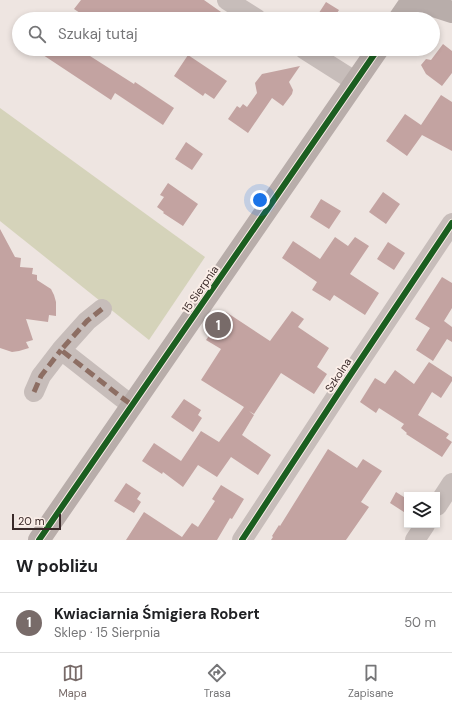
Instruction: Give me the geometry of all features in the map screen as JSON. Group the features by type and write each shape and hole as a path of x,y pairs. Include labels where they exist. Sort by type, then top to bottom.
{"street":[{"path":"227,0 246,12"},
{"path":"405,12 414,0 452,12"},
{"path":"315,56 356,82"},
{"name":"15 Sierpnia","path":"39,540 373,56"},
{"name":"Szkolna","path":"242,540 452,224"},
{"path":"34,392 41,376 61,350 87,321 102,309"},
{"path":"61,350 132,405"},
{"path":"440,501 452,483"},
{"path":"415,540 423,528"}],"shaded area":[{"path":"0,108 205,257 149,340 0,221"}],"building":[{"path":"81,0 204,0 221,12 78,12 74,9"},
{"path":"326,2 339,10 338,12 320,12"},
{"path":"443,44 452,51 452,73 442,86 426,74 421,65 426,59 431,60 434,56 440,56 440,48"},
{"path":"45,56 90,56 134,84 135,82 174,108 163,125 115,93 111,100"},
{"path":"187,56 190,56 227,81 214,99 205,93 203,96 174,76"},
{"path":"300,66 289,82 293,90 292,94 283,106 272,98 248,133 228,119 237,106 240,108 243,104 247,107 257,93 255,83 262,74"},
{"path":"441,95 452,102 452,151 422,135 407,156 386,141 405,114 421,125"},
{"path":"186,142 203,154 192,170 175,159"},
{"path":"168,183 198,204 183,226 163,213 164,212 157,207 164,197 160,195"},
{"path":"383,192 400,204 386,224 369,212"},
{"path":"321,199 341,211 329,229 310,217"},
{"path":"0,229 15,257 21,258 20,267 33,268 32,274 37,275 37,280 51,289 56,302 56,316 49,315 48,322 26,319 33,340 26,342 29,348 12,352 0,348"},
{"path":"335,237 348,246 355,237 369,246 350,274 379,293 365,315 334,295 330,301 312,290 317,282 282,258 293,241 320,259"},
{"path":"388,242 405,253 394,270 377,259"},
{"path":"442,277 452,283 452,308 444,321 452,327 452,342 447,339 433,361 416,350 430,328 415,319"},
{"path":"292,311 304,319 298,327 329,348 317,367 327,374 314,394 281,373 254,414 249,411 254,415 242,435 271,455 258,475 231,457 217,477 198,465 183,487 163,472 162,474 142,461 154,443 181,461 201,431 219,442 244,407 201,380 221,349 206,340 226,312 270,341"},
{"path":"429,362 452,377 452,381 441,398 432,392 418,415 449,434 446,438 452,442 442,457 406,434 407,433 401,428 404,424 379,408 376,413 360,402 375,378 385,384 395,370 414,384"},
{"path":"184,399 201,410 198,415 202,418 193,432 171,417"},
{"path":"328,449 357,468 363,459 382,471 361,502 369,507 346,540 271,540 273,537 272,536 279,525 280,526"},
{"path":"126,483 141,493 137,499 141,502 134,513 114,501"},
{"path":"221,485 244,499 232,519 230,518 217,540 126,540 144,512 182,537 192,523 198,527 215,501 212,499"},
{"path":"396,492 404,497 404,512 390,503"}],"marked path":[{"path":"102,309 87,321 61,350 132,405"},
{"path":"34,392 41,376 61,350"}],"cycle path":[{"path":"39,540 373,56"},
{"path":"242,540 452,223"}],"place":[{"name":"Kwiaciarnia Śmigiera Robert","path":"218,325"}]}
